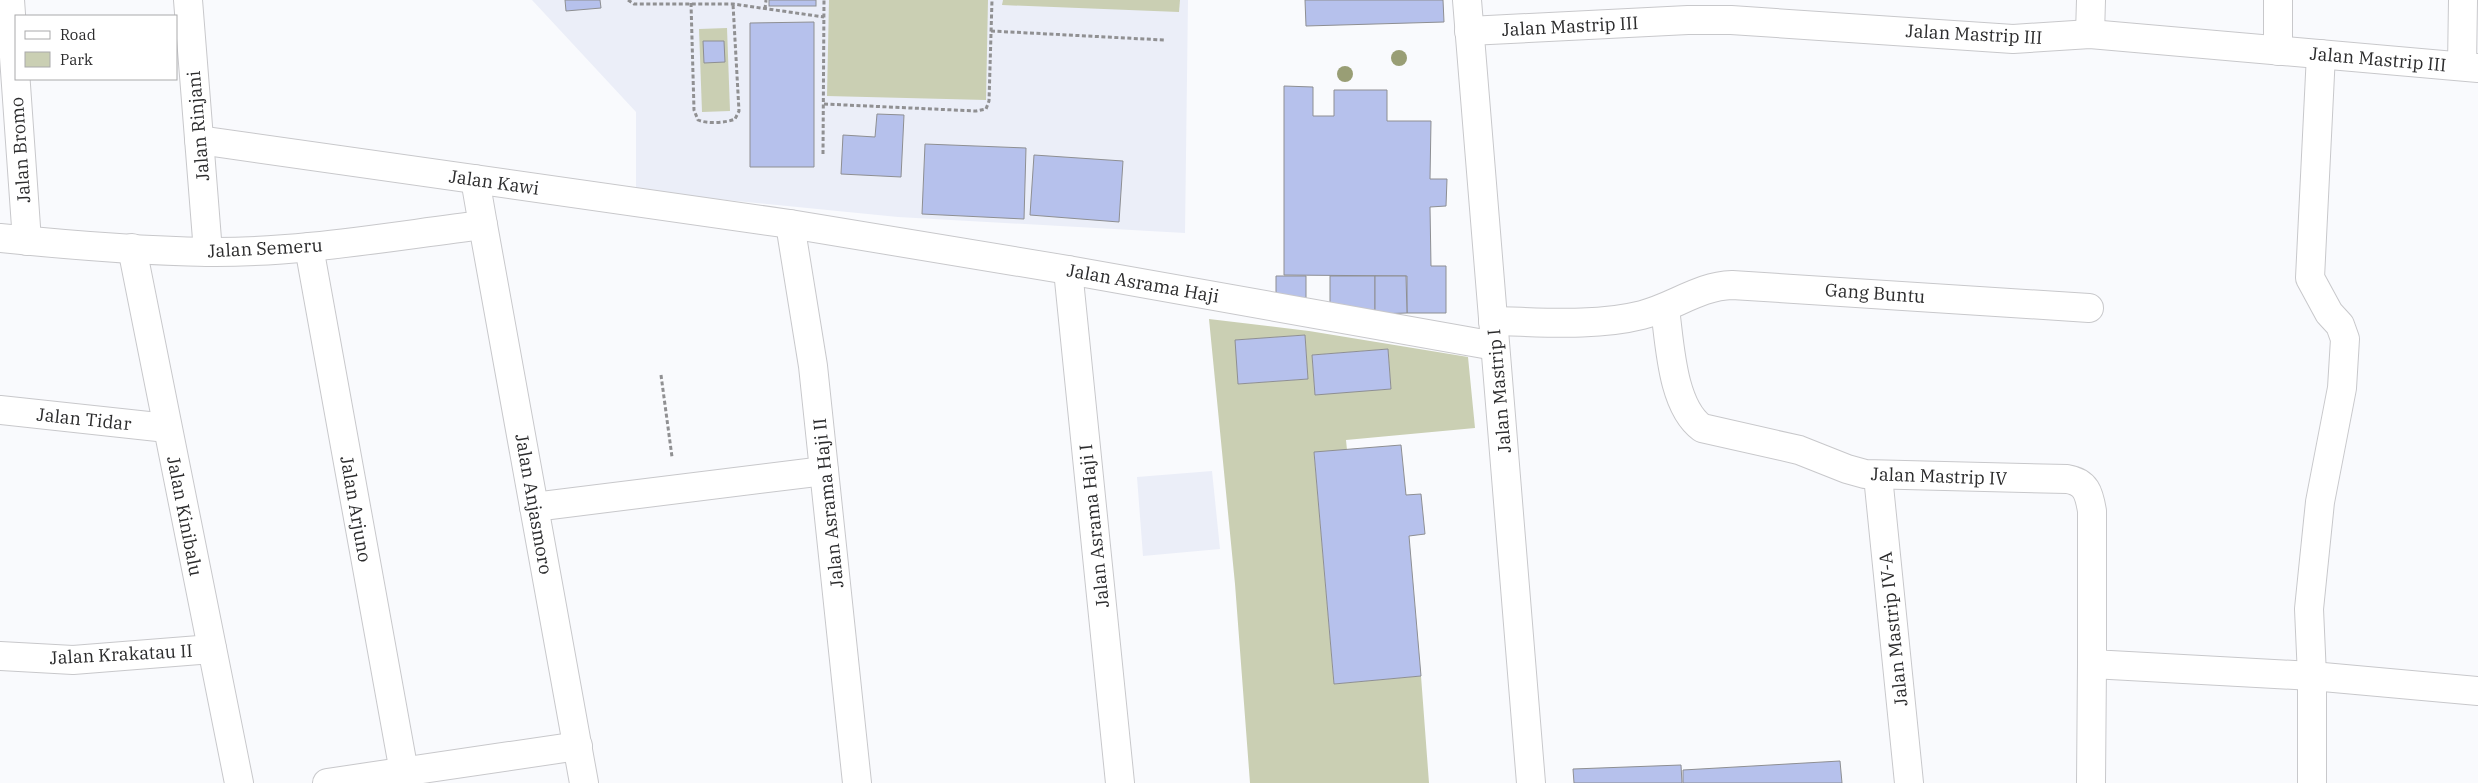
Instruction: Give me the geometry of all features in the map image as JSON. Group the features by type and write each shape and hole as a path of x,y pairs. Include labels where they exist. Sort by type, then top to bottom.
{"street":[{"name":"Jalan Bromo","path":"10,0 15,71"},
{"name":"Jalan Rinjani","path":"188,0 208,252"},
{"name":"Jalan Mastrip I","path":"1467,0 1531,783"},
{"path":"2090,34 2091,0"},
{"path":"2278,0 2278,51"},
{"path":"2463,0 2470,67"},
{"name":"Jalan Mastrip III","path":"1469,31 1688,20 1731,20 2013,39 2090,34 2470,67"},
{"path":"2312,783 2312,676 2309,609 2320,502 2342,388 2345,339 2340,325 2329,313 2310,278 2321,54"},
{"name":"Jalan Bromo","path":"16,80 27,241"},
{"name":"Jalan Kawi","path":"199,140 790,224"},
{"path":"475,179 483,225"},
{"name":"Jalan Asrama Haji","path":"790,224 1068,270 1494,334"},
{"name":"Jalan Asrama Haji II","path":"790,224 813,366 857,783"},
{"name":"Jalan Semeru","path":"0,238 208,252 309,247 483,225"},
{"name":"Jalan Anjasmoro","path":"483,225 584,783"},
{"name":"Jalan Arjuno","path":"309,247 404,772"},
{"name":"Jalan Kinibalu","path":"132,248 238,783"},
{"name":"Jalan Asrama Haji I","path":"1068,270 1120,783"},
{"name":"Gang Buntu","path":"1666,309 1708,288 1732,285 1786,286 2089,308"},
{"path":"1494,334 1601,322 1666,309"},
{"name":"Jalan Mastrip IV","path":"1666,309 1682,402 1693,422 1702,428 1799,450 1846,469 1878,476 2067,480 2076,481 2084,486 2090,499 2092,511 2092,664"},
{"name":"Jalan Tidar","path":"0,410 167,428"},
{"path":"534,507 824,471"},
{"name":"Jalan Mastrip IV-A","path":"1878,476 1909,783"},
{"name":"Jalan Krakatau II","path":"0,656 73,660 212,648"},
{"path":"2090,783 2092,664 2312,676 2478,691"},
{"path":"327,783 578,746"}],"path":[{"path":"628,0 634,4 733,4 824,17"},
{"path":"765,9 766,0"},
{"path":"823,154 824,0"},
{"path":"824,104 981,111 986,109 989,101 992,0"},
{"path":"691,3 694,110 698,120 702,122 730,121 735,119 739,111 733,4"},
{"path":"991,31 1164,40"},
{"path":"661,375 676,490"}],"shaded area":[{"path":"532,0 1188,0 1185,233 898,217 636,191 636,112"},
{"path":"1212,471 1220,549 1143,556 1137,477"}],"green space":[{"path":"829,0 988,0 986,100 827,96"},
{"path":"1003,0 1180,0 1179,12 1002,5"},
{"path":"727,28 730,111 702,112 699,29"},
{"path":"1209,319 1309,331 1468,357 1475,428 1346,440 1347,450 1314,453 1334,684 1421,676 1429,783 1250,783 1235,584","holes":["1305,335 1308,379 1238,384 1236,340","1388,349 1391,389 1315,394 1312,355"]}],"building":[{"path":"565,0 600,0 601,8 566,11"},
{"path":"769,0 816,0 816,6 769,6"},
{"path":"1305,0 1443,0 1444,22 1306,26"},
{"path":"814,22 814,167 750,167 750,23"},
{"path":"703,41 724,41 725,62 704,63"},
{"path":"1284,86 1313,87 1313,116 1334,116 1334,90 1387,90 1387,121 1431,121 1430,179 1447,179 1446,206 1430,207 1431,266 1446,266 1446,313 1407,313 1407,276 1284,275"},
{"path":"877,114 904,115 901,177 841,174 843,135 875,137"},
{"path":"925,144 1026,148 1024,219 922,214"},
{"path":"1034,155 1123,161 1119,222 1030,215"},
{"path":"1276,276 1306,276 1306,303 1276,302"},
{"path":"1330,276 1375,276 1375,310 1330,310"},
{"path":"1375,276 1406,276 1407,313 1375,314"},
{"path":"1305,335 1308,379 1238,384 1235,340"},
{"path":"1388,349 1391,389 1315,395 1312,355"},
{"path":"1401,445 1406,495 1421,494 1425,534 1409,536 1421,676 1334,684 1314,452"},
{"path":"1840,761 1842,783 1683,783 1683,770"},
{"path":"1681,765 1682,783 1574,783 1573,769"}]}
